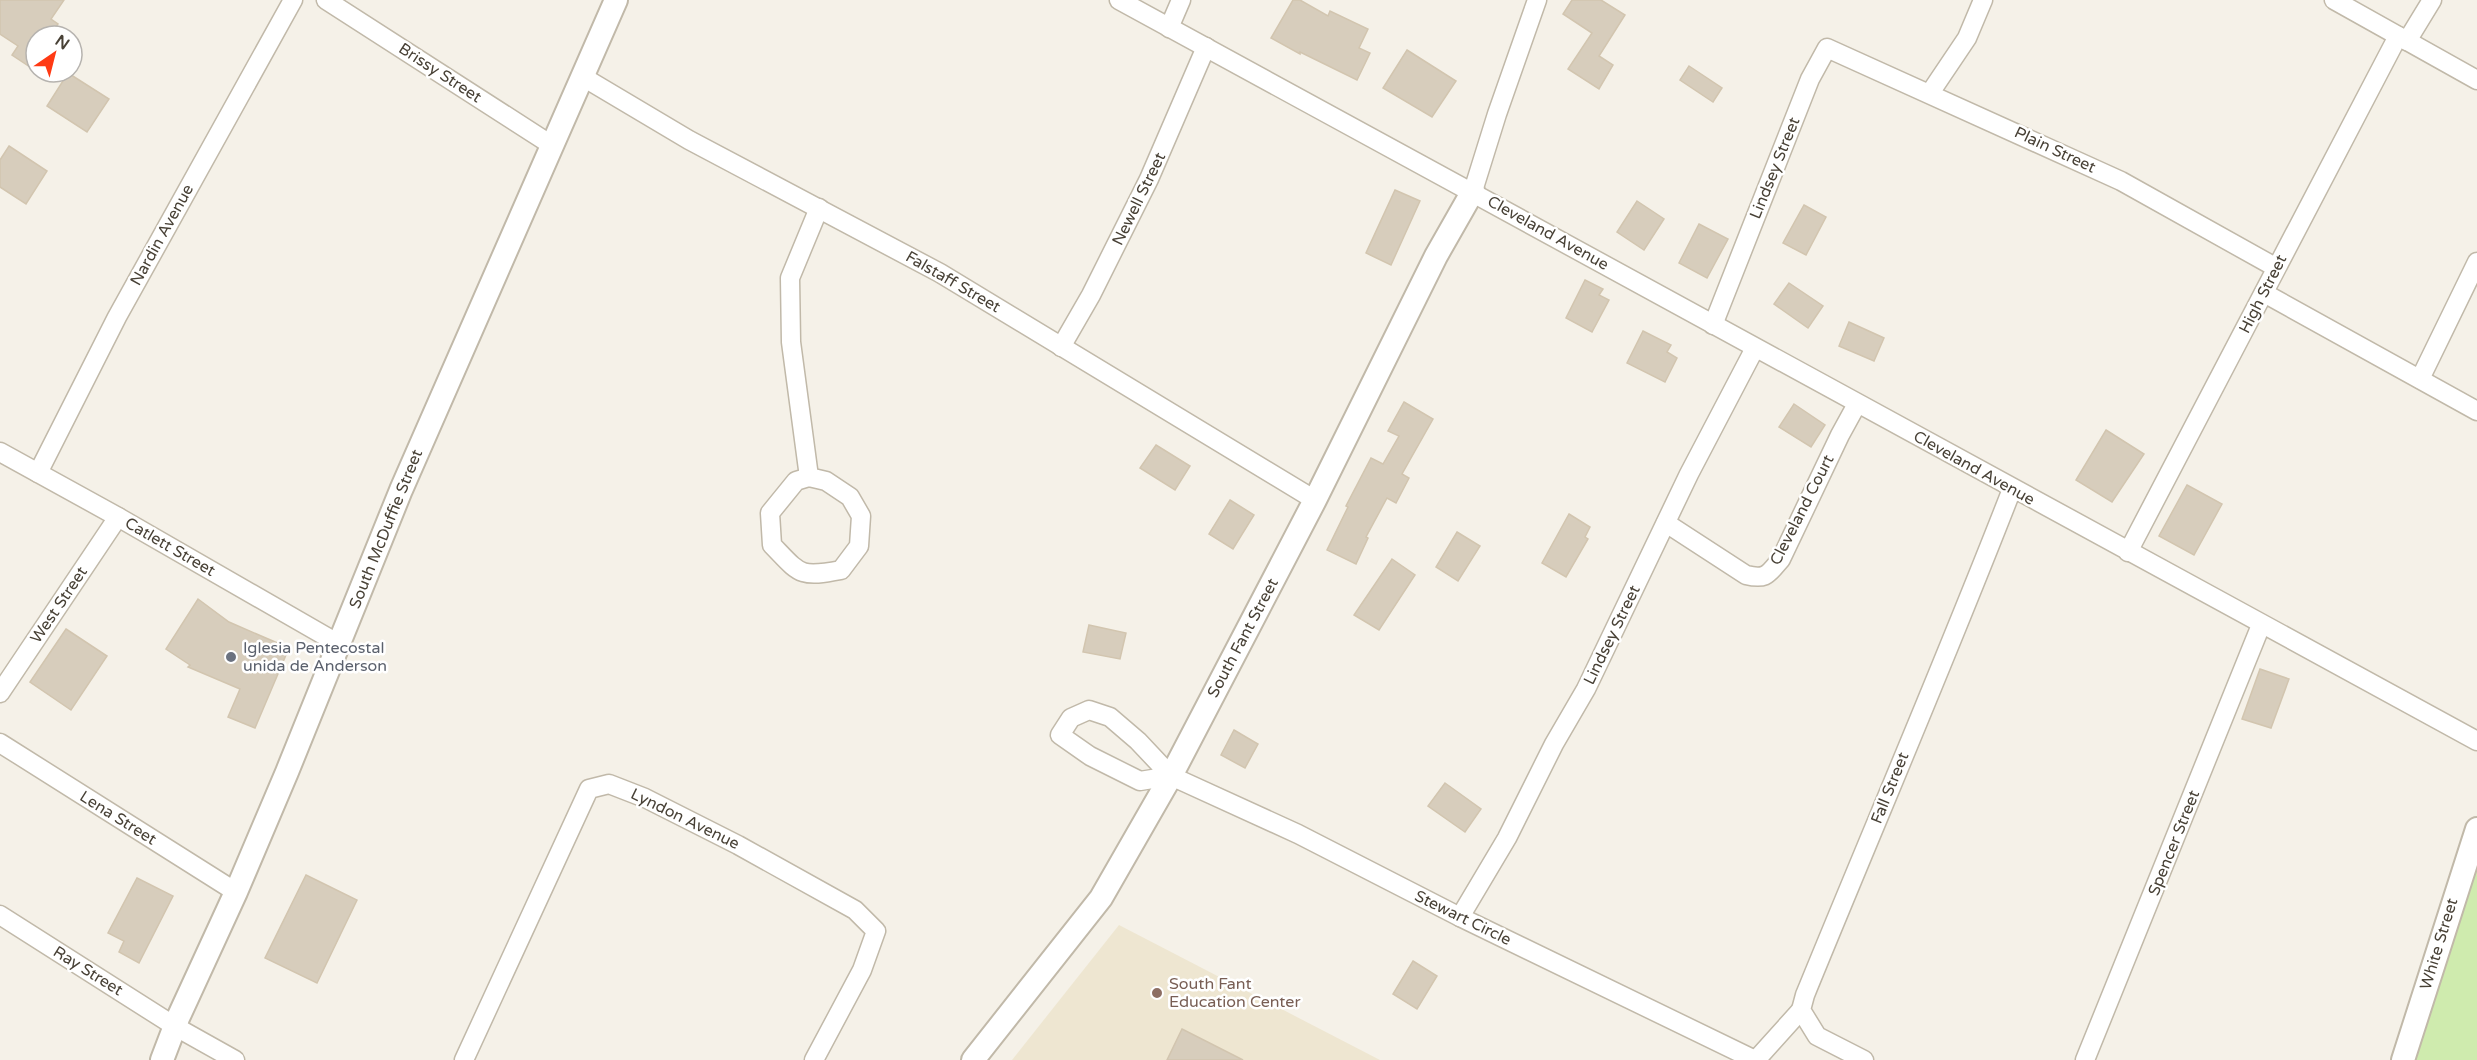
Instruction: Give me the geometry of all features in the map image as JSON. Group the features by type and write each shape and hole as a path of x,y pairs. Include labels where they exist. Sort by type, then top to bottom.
{"street":[{"name":"Nardin Avenue","path":"38,473 117,317 293,0"},
{"name":"Brissy Street","path":"326,0 553,146"},
{"name":"South McDuffie Street","path":"162,1060 178,1018 236,892 401,490 616,0"},
{"name":"Cleveland Avenue","path":"1119,0 1473,191 2012,489 2477,741"},
{"path":"1169,28 1181,0"},
{"name":"Cleveland Avenue","path":"1473,191 1537,0"},
{"path":"1930,93 1967,38 1983,0"},
{"name":"High Street","path":"2128,552 2264,293 2275,267 2403,39 2432,0"},
{"path":"2337,1 2477,80"},
{"name":"Newell Street","path":"1061,347 1091,295 1149,179 1206,47"},
{"name":"Plain Street","path":"1827,48 2121,181 2275,267"},
{"name":"Lindsey Street","path":"1713,324 1810,79 1827,48"},
{"name":"Falstaff Street","path":"584,77 689,140 940,273 1315,500"},
{"name":"South Fant Street","path":"973,1060 1101,898 1172,777 1315,500 1436,256 1473,191"},
{"path":"809,477 791,342 790,278 819,208"},
{"path":"2420,379 2477,262"},
{"path":"2264,293 2477,411"},
{"name":"Lindsey Street","path":"1460,917 1507,838 1531,787 1586,689 1666,523 1755,348"},
{"name":"Cleveland Court","path":"1666,523 1746,576 1760,578 1768,575 1781,559 1857,404"},
{"name":"Catlett Street","path":"0,452 339,644"},
{"path":"809,477 826,481 850,497 861,516 859,546 841,570 818,574 798,572 772,545 770,513 796,480 809,477"},
{"name":"Fall Street","path":"1801,1011 1805,995 1908,742 1960,622 2012,489"},
{"name":"West Street","path":"0,693 118,517"},
{"name":"Spencer Street","path":"2085,1060 2262,625"},
{"name":"Stewart Circle","path":"1172,777 1140,781 1090,756 1060,735 1071,718 1089,710 1110,717 1138,741 1172,777 1298,834 1460,917 1756,1060"},
{"name":"Lena Street","path":"0,743 236,892"},
{"name":"Lyndon Avenue","path":"464,1060 589,789 609,784 645,798 738,845 855,910 876,931 862,970 814,1060"},
{"name":"White Street","path":"2403,1060 2477,830"},
{"name":"Ray Street","path":"0,915 176,1027 235,1060"},
{"path":"1756,1060 1801,1011 1817,1036 1864,1060"}],"shaded area":[{"name":"South Fant Education Center","path":"1119,925 1380,1060 1012,1060"}],"green space":[{"path":"2477,860 2477,1060 2409,1060"}],"building":[{"path":"0,0 64,0 51,19 58,24 24,24 24,63 12,55 18,46 0,34"},
{"path":"1293,0 1300,0 1328,16 1330,11 1368,29 1359,48 1370,53 1357,80 1271,38"},
{"path":"1572,0 1601,0 1625,15 1599,56 1613,65 1599,89 1568,69 1592,33 1563,14"},
{"path":"1407,50 1456,81 1432,117 1383,88"},
{"path":"1689,66 1722,88 1713,102 1680,80"},
{"path":"84,83 109,99 87,132 47,106 61,84"},
{"path":"9,146 47,171 26,204 0,187 0,160"},
{"path":"1395,190 1420,201 1391,265 1366,253"},
{"path":"1637,201 1664,219 1644,250 1617,232"},
{"path":"1804,205 1826,217 1806,255 1783,243"},
{"path":"1699,224 1728,239 1707,278 1679,263"},
{"path":"1585,280 1603,289 1599,295 1609,300 1592,332 1566,318"},
{"path":"1789,283 1823,306 1808,328 1774,304"},
{"path":"1849,322 1884,338 1874,361 1839,346"},
{"path":"1643,331 1671,345 1667,352 1677,358 1665,382 1627,363"},
{"path":"1404,402 1433,419 1402,474 1409,478 1396,503 1387,498 1366,537 1368,538 1356,564 1327,550 1348,507 1346,506 1371,458 1383,464 1399,436 1388,431"},
{"path":"1794,404 1825,425 1811,447 1779,427"},
{"path":"2106,430 2144,454 2112,502 2076,480"},
{"path":"1156,445 1190,466 1175,490 1140,468"},
{"path":"2187,485 2222,504 2194,555 2159,536"},
{"path":"1230,500 1254,515 1233,549 1209,534"},
{"path":"1569,514 1590,527 1585,537 1588,539 1566,577 1542,563"},
{"path":"1457,532 1480,546 1458,581 1436,567"},
{"path":"1392,559 1415,575 1379,630 1354,615"},
{"name":"Iglesia Pentecostal unida de Anderson","path":"198,599 229,622 289,648 255,728 228,717 240,689 188,667 190,665 166,649"},
{"path":"1089,625 1126,633 1120,659 1083,652"},
{"path":"66,629 107,656 71,710 30,682"},
{"path":"2260,669 2289,679 2271,728 2242,719"},
{"path":"1234,730 1258,744 1245,768 1221,755"},
{"path":"1445,783 1481,809 1465,832 1428,806"},
{"path":"306,875 357,900 317,983 265,958"},
{"path":"137,878 173,896 139,963 119,952 124,941 108,933"},
{"path":"1413,961 1437,976 1417,1009 1393,994"},
{"path":"1182,1029 1243,1060 1167,1060"}],"place":[{"name":"Iglesia Pentecostal unida de Anderson","path":"231,657"},
{"name":"South Fant Education Center","path":"1157,993"}]}
